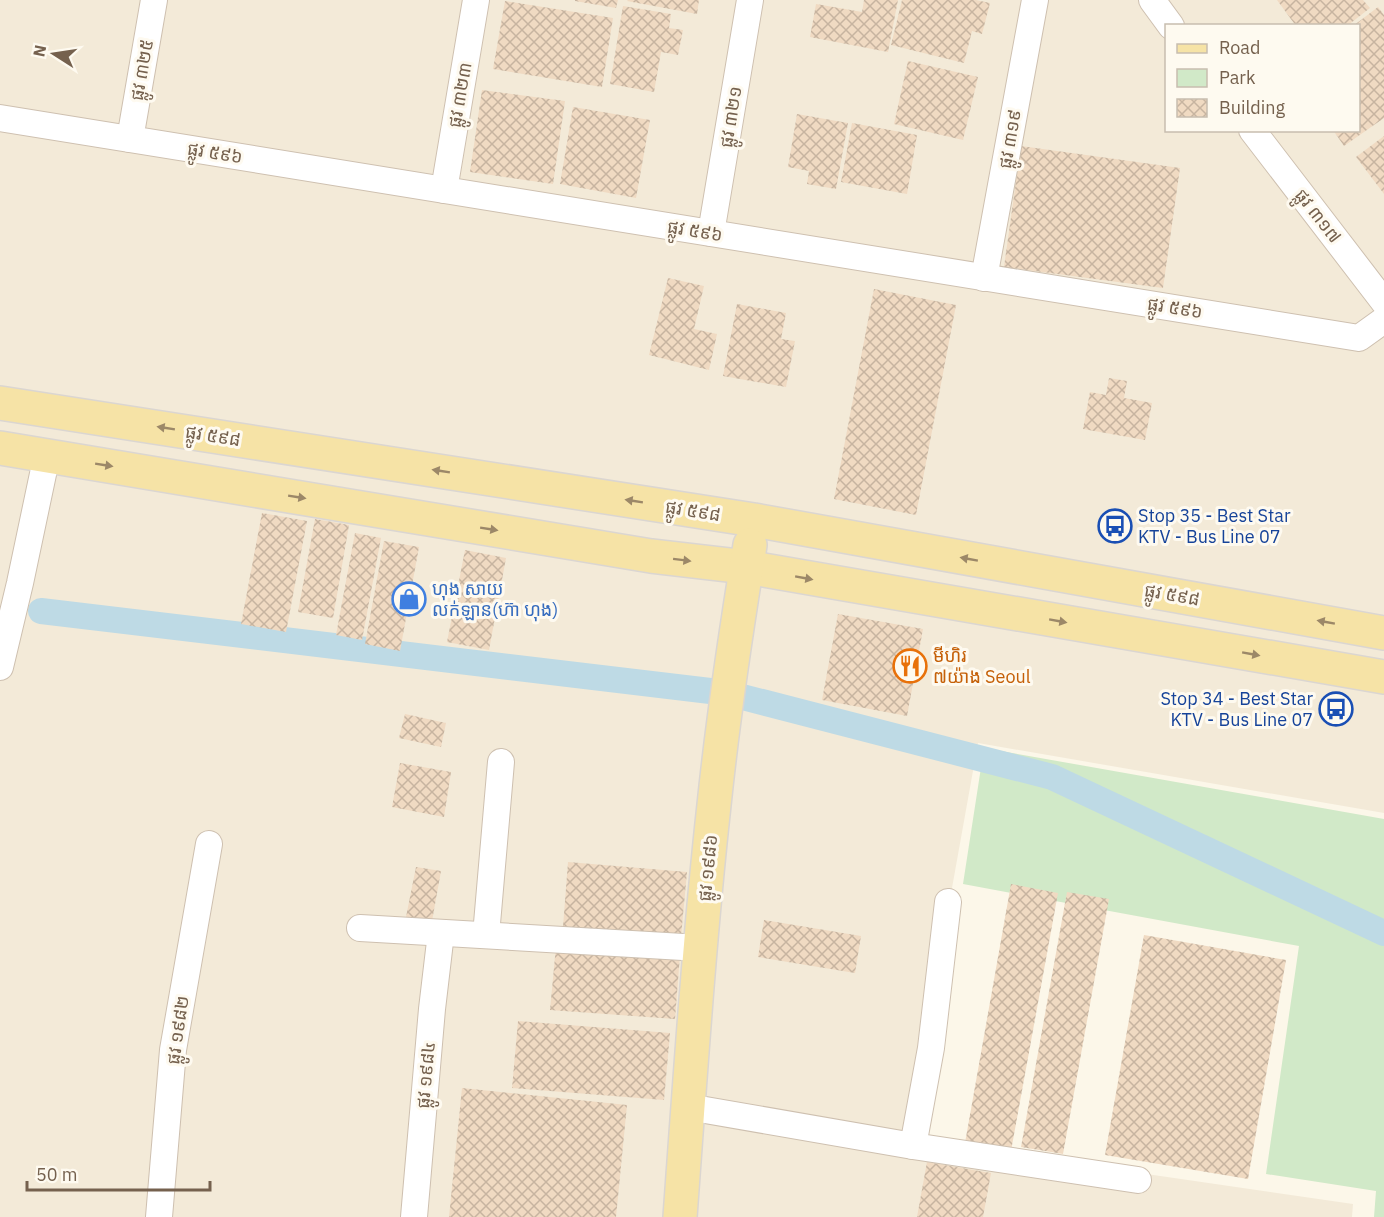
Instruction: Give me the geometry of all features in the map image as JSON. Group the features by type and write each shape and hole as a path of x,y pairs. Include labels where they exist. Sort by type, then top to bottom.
{"main road":[{"name":"ផ្លូវ ៥៩៨","path":"0,403 754,520 1384,633"},
{"path":"0,448 651,556 746,567 1384,677"},
{"name":"ផ្លូវ ១៩៨៦","path":"680,1217 700,948 714,804 724,717 754,520"},
{"path":"1008,613 1019,567"}],"street":[{"name":"ផ្លូវ ៣២៥","path":"130,139 154,0"},
{"name":"ផ្លូវ ៣២៣","path":"444,190 476,0"},
{"name":"ផ្លូវ ៣២១","path":"711,233 750,0"},
{"name":"ផ្លូវ ៣១៩","path":"984,278 1035,0"},
{"path":"1152,0 1170,24"},
{"name":"ផ្លូវ ៥៩៦","path":"0,118 1359,338 1384,320"},
{"name":"ផ្លូវ ៣១៧","path":"1254,132 1384,302"},
{"path":"1,662 46,455"},
{"path":"486,935 501,762"},
{"name":"ផ្លូវ ១៩៨២","path":"159,1217 173,1050 209,844"},
{"path":"914,1146 931,1048 948,902"},
{"path":"360,928 700,948"},
{"name":"ផ្លូវ ១៩៨៤","path":"414,1217 441,933"},
{"path":"688,1107 914,1146 1138,1180"}],"shaded area":[{"path":"0,0 1384,0 1384,813 978,743 907,1139 1353,1204 1352,1217 0,1217"}],"green space":[{"path":"984,748 1384,819 1384,1217 1374,1217 1376,1191 1266,1174 1299,946 963,884"}],"building":[{"path":"575,0 618,0 616,8"},
{"path":"628,0 699,0 697,14"},
{"path":"864,0 898,0 888,52 810,37 816,4 862,12"},
{"path":"902,0 976,0 990,3 982,34 972,31 964,63 891,45"},
{"path":"1277,0 1363,0 1370,8 1350,24 1295,24"},
{"path":"505,1 613,18 602,87 493,69"},
{"path":"623,6 671,14 669,28 683,30 678,55 661,52 654,92 610,84"},
{"path":"1378,7 1384,15 1384,118 1344,146 1334,132 1360,132 1360,24 1356,24"},
{"path":"908,61 978,77 963,140 894,124"},
{"path":"482,90 565,101 553,184 470,172"},
{"path":"573,107 650,120 636,198 560,184"},
{"path":"797,114 848,123 836,189 807,184 809,171 788,167"},
{"path":"852,123 917,135 907,194 841,182"},
{"path":"1384,136 1384,194 1356,157"},
{"path":"1021,146 1180,168 1163,288 1004,267"},
{"path":"668,278 704,286 694,329 717,334 709,370 649,355"},
{"path":"874,289 956,305 916,515 834,499"},
{"path":"737,304 786,313 781,339 795,341 786,387 723,376"},
{"path":"1109,378 1127,381 1124,398 1152,403 1145,440 1083,429 1090,392 1106,395"},
{"path":"262,513 307,521 286,632 241,624"},
{"path":"315,519 349,525 333,618 298,612"},
{"path":"355,533 381,538 362,640 336,635"},
{"path":"384,541 419,547 400,651 365,644"},
{"path":"465,550 506,558 489,650 447,642"},
{"path":"838,614 923,629 907,716 822,700"},
{"path":"405,714 446,723 441,747 399,738"},
{"path":"400,763 451,772 444,817 392,807"},
{"path":"568,862 687,872 681,937 563,927"},
{"path":"416,867 441,871 432,921 406,917"},
{"path":"1011,884 1058,893 1011,1151 965,1143"},
{"path":"1067,892 1109,899 1063,1154 1021,1147"},
{"path":"764,920 861,936 855,973 758,957"},
{"path":"1144,935 1286,960 1248,1179 1105,1155"},
{"path":"556,946 680,955 675,1019 550,1010"},
{"path":"518,1021 670,1033 664,1100 512,1088"},
{"path":"462,1088 627,1105 616,1217 449,1217"},
{"path":"927,1162 991,1173 983,1217 917,1217"}],"waterway":[{"path":"41,611 727,693 1052,777 1384,933"}],"place":[{"name":"Stop 35 - Best Star KTV - Bus Line 07","path":"1115,526"},
{"name":"ហុង សាយ លក់ឡាន(ហ៊ា ហុង)","path":"409,599"},
{"name":"មីហិរ ៧យ៉ាង Seoul","path":"910,666"},
{"name":"Stop 34 - Best Star KTV - Bus Line 07","path":"1336,709"}]}
